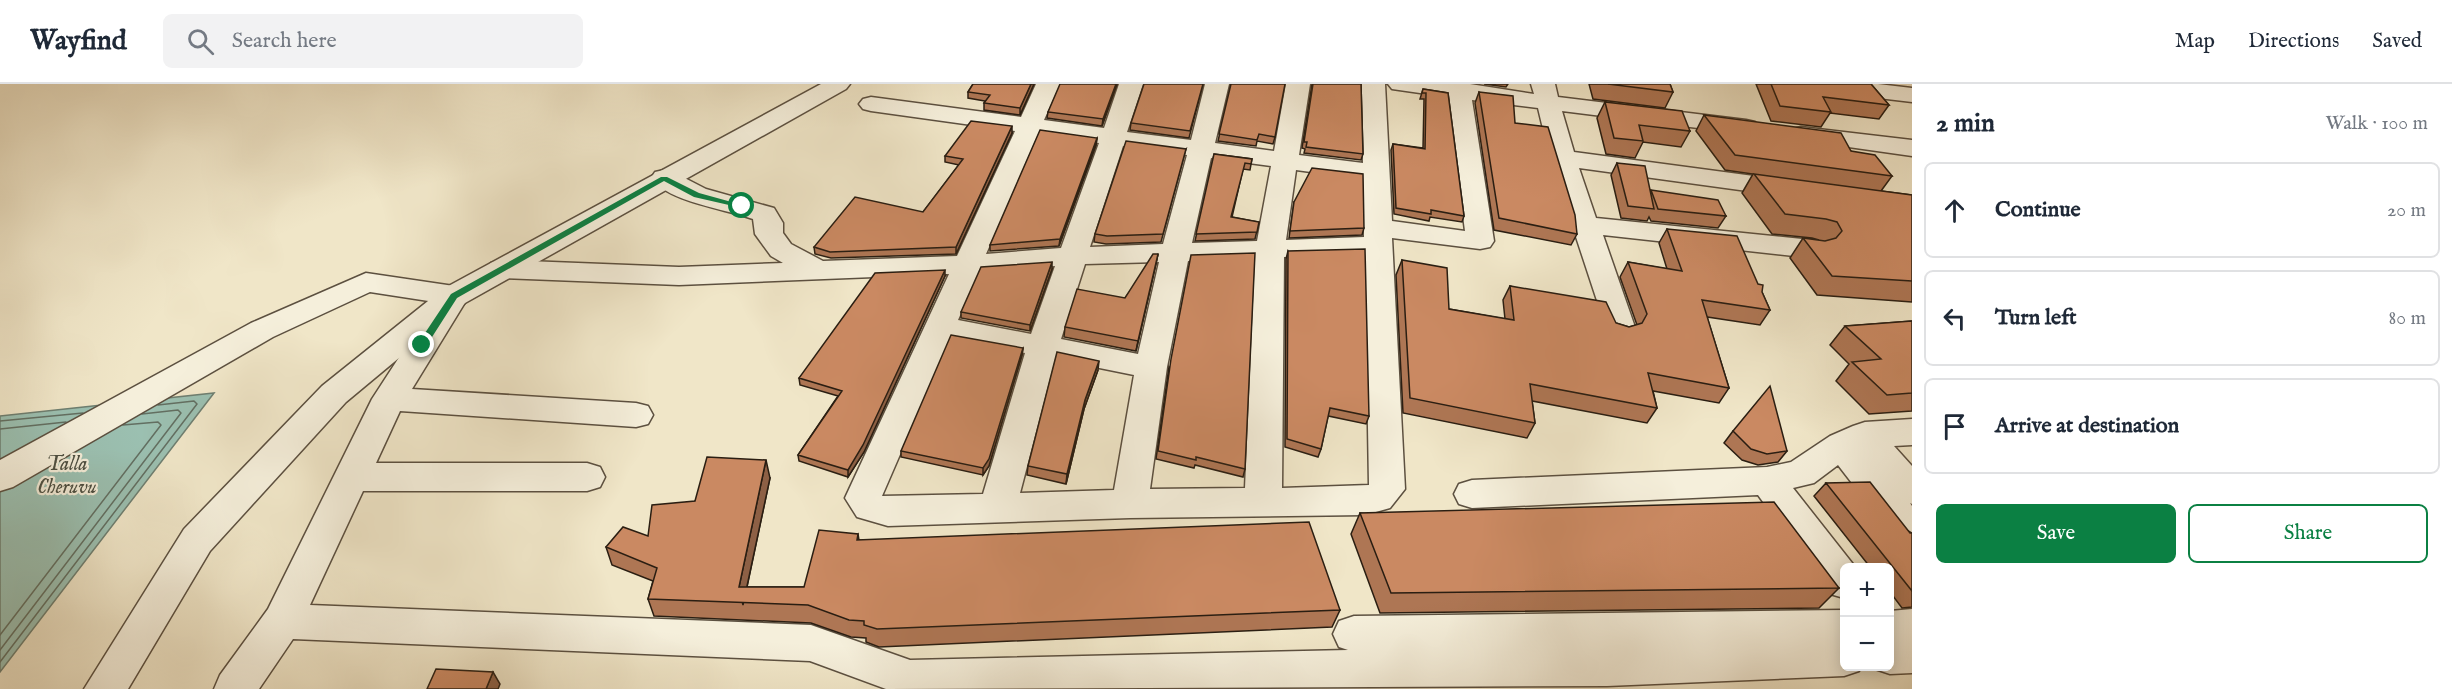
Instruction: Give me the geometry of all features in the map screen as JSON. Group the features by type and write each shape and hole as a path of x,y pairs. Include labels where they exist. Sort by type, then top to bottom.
{"street":[{"path":"105,689 197,540 334,394 454,296 664,178 838,84"},
{"path":"1048,84 863,498 870,507 888,512 1130,504 1376,500 1387,489 1373,84"},
{"path":"996,510 1042,348 1131,84"},
{"path":"1130,504 1151,367 1217,84"},
{"path":"1263,501 1270,250 1298,84"},
{"path":"1400,84 1547,93 1778,131 1912,148"},
{"path":"1819,84 1912,95"},
{"path":"501,269 679,276 969,264 1073,256 1270,250 1378,236 1480,241 1459,88"},
{"path":"1547,93 1563,158 1588,225 1620,330"},
{"path":"871,104 1113,139 1376,173"},
{"path":"1563,158 1819,193"},
{"path":"664,178 697,195 764,214 769,223 769,234 782,250 818,270"},
{"path":"1588,225 1812,249"},
{"path":"0,477 262,330 366,282 454,296"},
{"path":"235,689 282,621 389,399 454,296"},
{"path":"941,327 1151,367"},
{"path":"389,399 636,415"},
{"path":"1472,494 1767,481 1801,472 1853,440 1912,432"},
{"path":"1853,440 1912,490"},
{"path":"1853,440 1912,533"},
{"path":"353,477 587,477"},
{"path":"1767,481 1840,576"},
{"path":"282,621 811,643 910,679 1612,678 1840,658"},
{"path":"1894,628 1912,627"},
{"path":"1354,634 1840,628"},
{"path":"1894,656 1912,655"}],"water":[{"name":"Talla Cheruvu","path":"214,393 0,672 0,416"}],"building":[{"path":"973,84 1031,84 1020,108 984,103 990,95 968,92"},
{"path":"1060,84 1116,84 1103,119 1048,112"},
{"path":"1144,84 1203,84 1190,131 1131,123"},
{"path":"1231,84 1285,84 1275,137 1259,134 1257,140 1219,134"},
{"path":"1313,84 1361,84 1363,154 1306,147 1307,142 1304,142"},
{"path":"1608,84 1670,84 1673,92"},
{"path":"1771,84 1871,84 1889,105 1823,97 1831,112 1780,106"},
{"path":"1423,89 1448,93 1464,216 1431,210 1431,214 1396,208 1393,144 1425,149 1426,93 1422,93"},
{"path":"1479,92 1513,96 1515,123 1548,127 1575,215 1577,234 1499,218"},
{"path":"1605,102 1682,111 1690,131 1639,125 1643,141 1614,138"},
{"path":"1704,115 1841,133 1851,151 1875,155 1892,176 1735,155"},
{"path":"971,121 1012,126 956,247 830,252 814,247 855,197 923,212 963,159 945,156"},
{"path":"1040,130 1097,138 1060,239 990,245"},
{"path":"1126,141 1186,149 1163,234 1107,236 1095,234"},
{"path":"1214,154 1252,159 1251,164 1245,163 1231,217 1259,222 1257,232 1196,234"},
{"path":"1617,163 1645,166 1654,209 1628,206"},
{"path":"1312,168 1363,174 1364,228 1290,231 1294,202"},
{"path":"1754,174 1912,195 1912,281 1832,276 1803,238 1825,241 1836,238 1842,231 1837,222 1785,214"},
{"path":"1651,190 1718,200 1726,216 1658,209"},
{"path":"1667,229 1737,236 1758,284 1763,285 1762,292 1770,310 1702,300 1729,388 1648,373 1657,408 1530,384 1535,423 1410,398 1402,260 1447,268 1449,309 1514,320 1510,286 1606,302 1616,323 1629,327 1642,323 1647,314 1628,262 1682,271"},
{"path":"1365,249 1369,416 1330,408 1321,449 1287,439 1288,251"},
{"path":"1255,253 1245,469 1196,457 1196,460 1158,451 1171,359 1191,255"},
{"path":"1153,254 1158,254 1138,341 1065,327 1077,289 1125,298"},
{"path":"1052,262 1030,325 961,312 981,267"},
{"path":"945,270 863,445 848,470 798,455 842,391 799,378 875,273"},
{"path":"1912,321 1912,393 1887,395 1852,362 1881,359 1845,326"},
{"path":"951,335 1023,348 989,459 983,468 901,451"},
{"path":"1057,352 1099,361 1085,400 1067,474 1028,466"},
{"path":"1770,386 1787,451 1767,454 1751,449 1733,431"},
{"path":"707,457 766,460 739,587 804,587 819,530 858,534 857,540 1309,522 1340,610 877,629 864,625 864,621 849,620 808,605 648,599 657,568 606,547 623,527 648,536 652,505 695,501"},
{"path":"1870,482 1912,533 1912,591 1894,568 1894,563 1890,563 1826,483"},
{"path":"1774,502 1839,588 1391,593 1360,513"},
{"path":"436,669 493,672 486,689 427,689"}],"route":[{"path":"422,345 454,296 664,178 697,195 742,206"}]}
